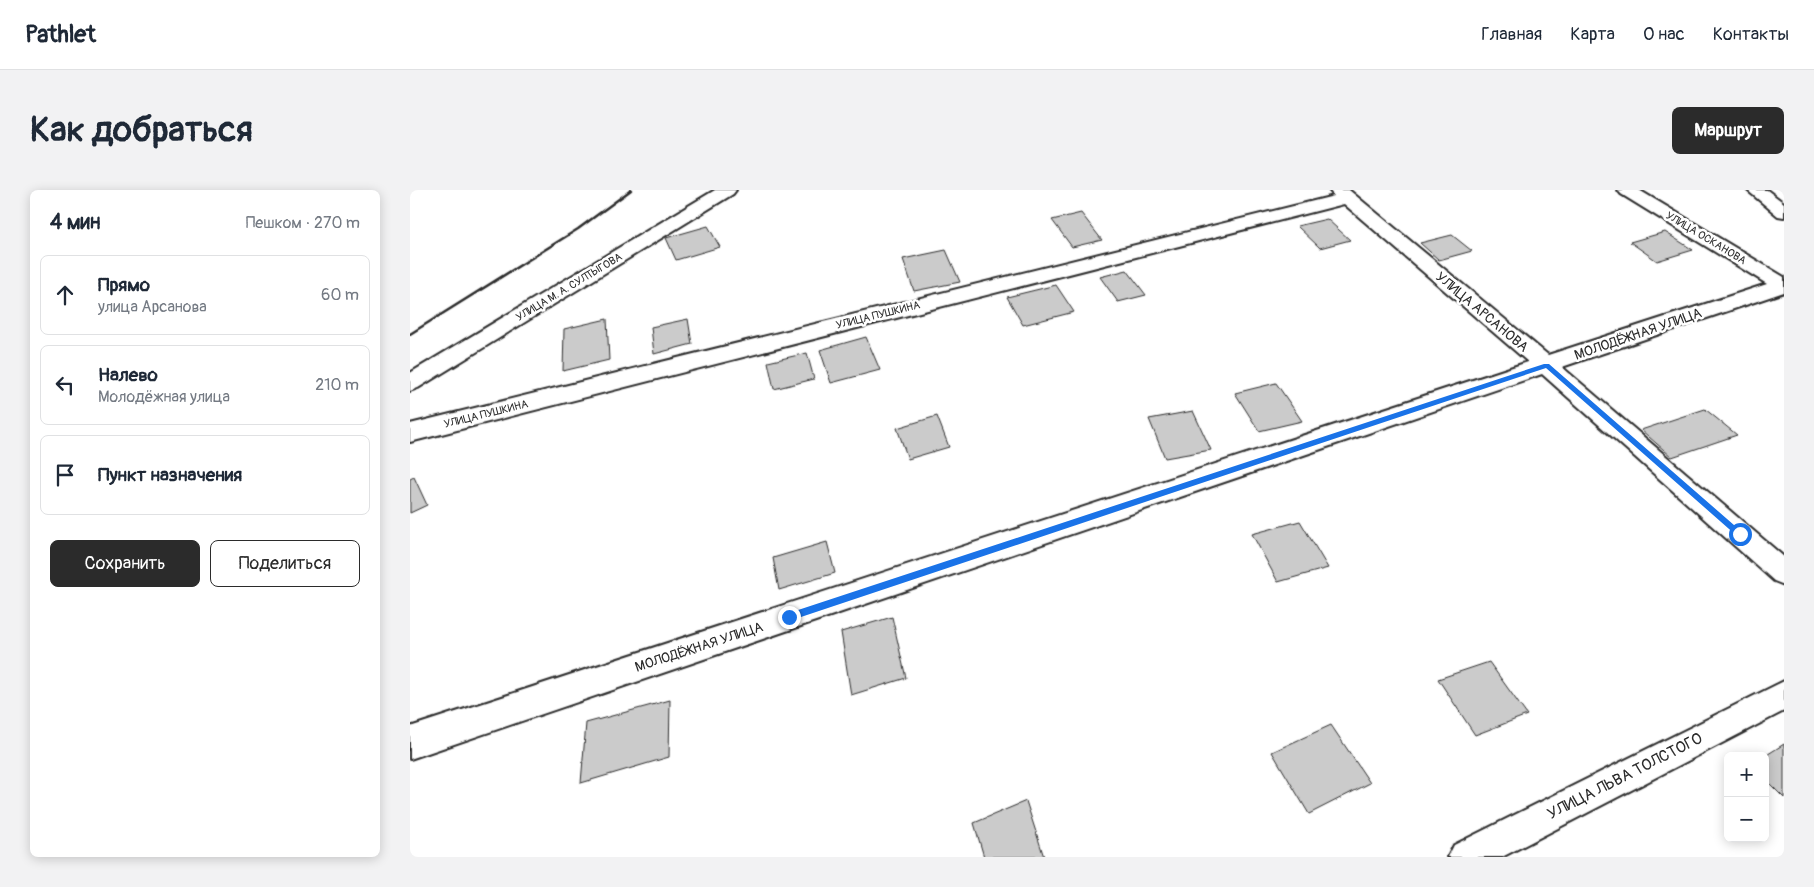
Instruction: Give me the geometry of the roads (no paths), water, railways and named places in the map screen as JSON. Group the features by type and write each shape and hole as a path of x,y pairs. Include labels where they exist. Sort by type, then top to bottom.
{"street":[{"name":"УЛИЦА М. А. СУЛТЫГОВА","path":"410,383 727,190"},
{"name":"УЛИЦА ОСКАНОВА","path":"1627,190 1783,285"},
{"path":"1756,190 1784,212"},
{"name":"УЛИЦА АРСАНОВА","path":"1342,194 1547,366 1784,573"},
{"name":"УЛИЦА ПУШКИНА","path":"410,433 1342,194"},
{"name":"МОЛОДЁЖНАЯ УЛИЦА","path":"410,743 1547,366 1783,285"},
{"name":"УЛИЦА ЛЬВА ТОЛСТОГО","path":"1466,857 1784,695"}],"railway":[{"path":"410,334 578,229 631,190"}]}
